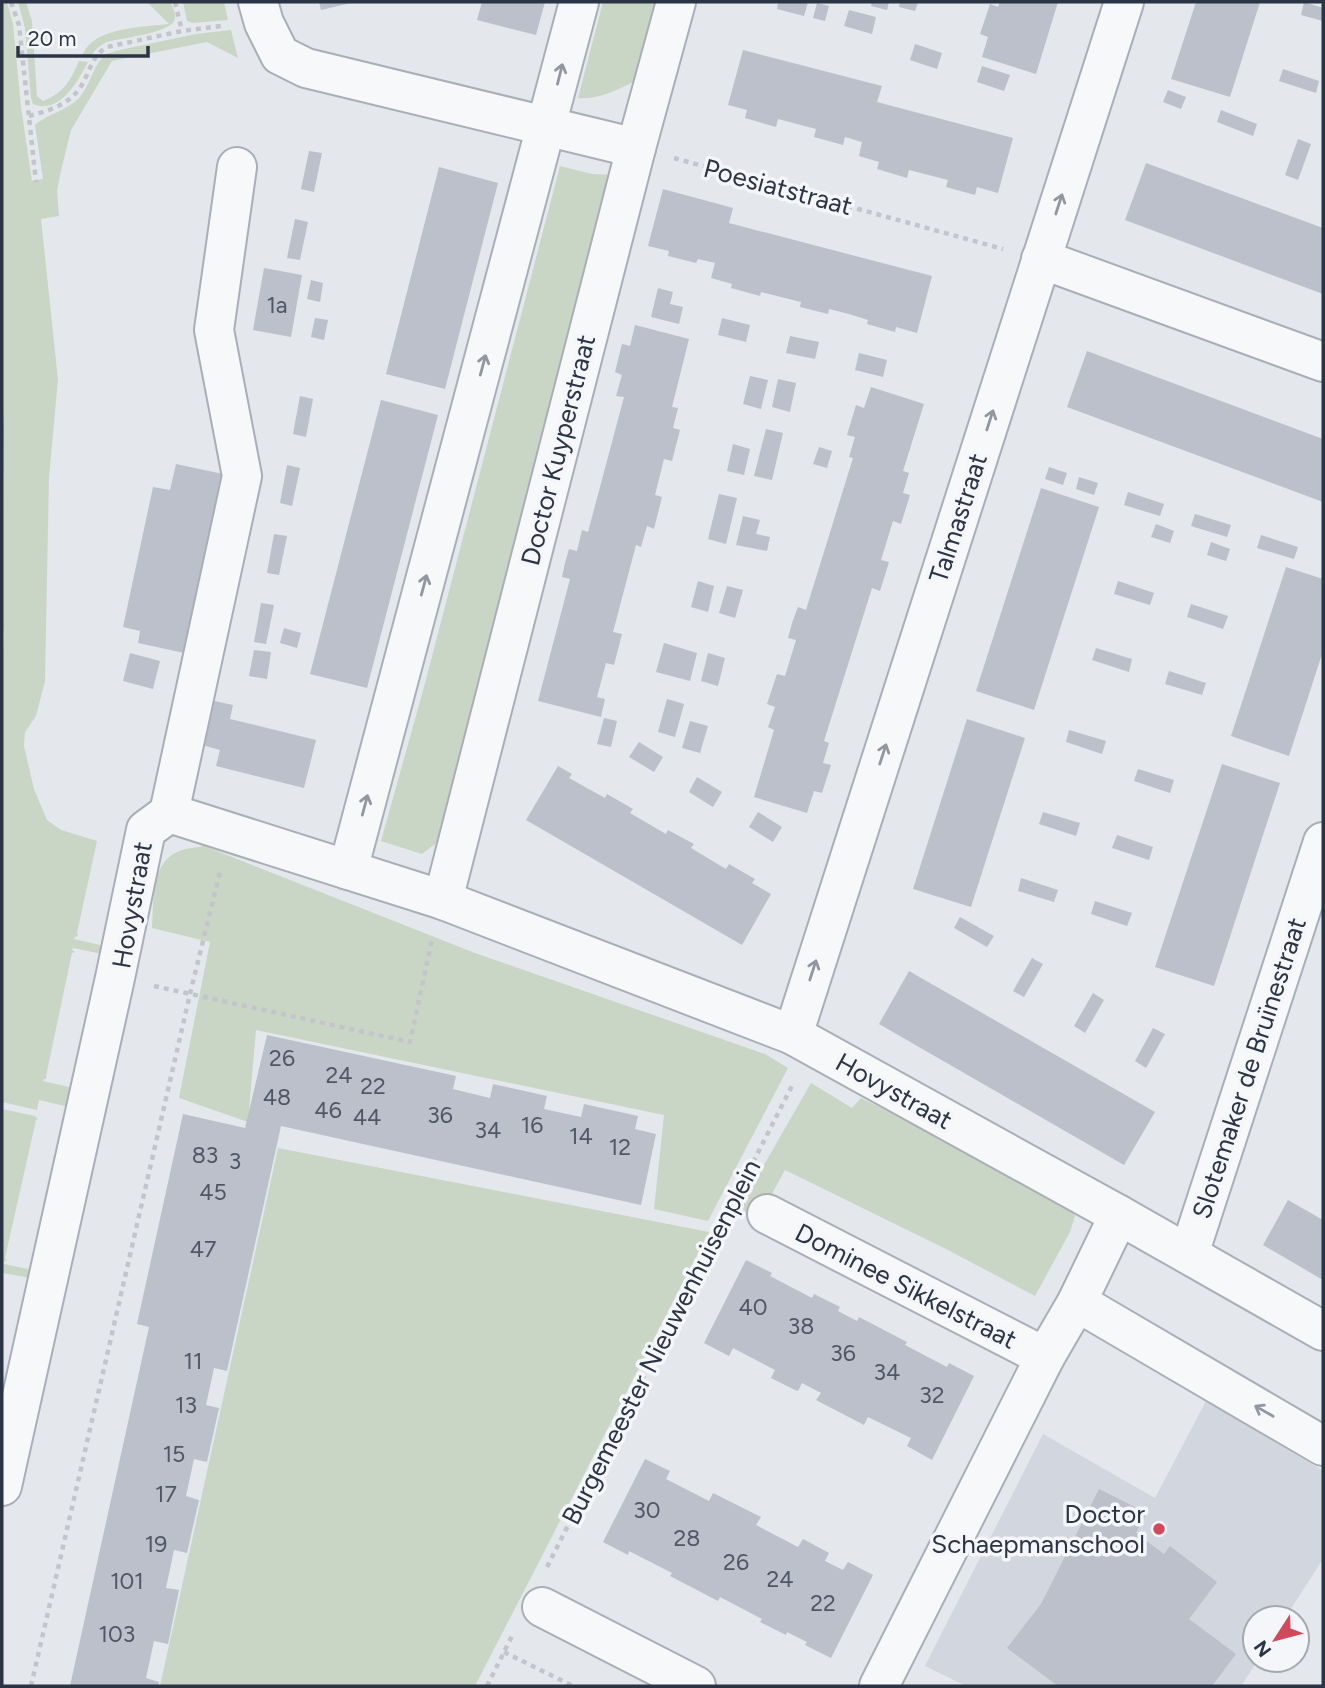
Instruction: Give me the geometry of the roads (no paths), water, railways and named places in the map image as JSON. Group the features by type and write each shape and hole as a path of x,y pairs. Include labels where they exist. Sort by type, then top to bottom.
{"street":[{"path":"348,870 579,2"},
{"name":"Doctor Kuyperstraat","path":"443,900 676,2"},
{"name":"Talmastraat","path":"793,1035 1124,2"},
{"path":"261,12 280,55 306,68 636,148"},
{"path":"169,813 242,476 214,330 237,167"},
{"path":"1041,259 1323,362"},
{"name":"Hovystraat","path":"2,1486 146,830 169,813 443,900 793,1035 1323,1331"},
{"name":"Slotemaker de Bruïnestraat","path":"1189,1254 1323,842"},
{"name":"Dominee Sikkelstraat","path":"767,1214 1045,1357"},
{"name":"Dominee Sikkelstraat","path":"879,1686 1119,1215"},
{"path":"1077,1302 1323,1446"},
{"path":"534,1604 696,1686"}],"water":[{"path":"2,378 4,431 2,573"}],"place":[{"name":"Doctor Schaepmanschool","path":"1159,1529"}]}
